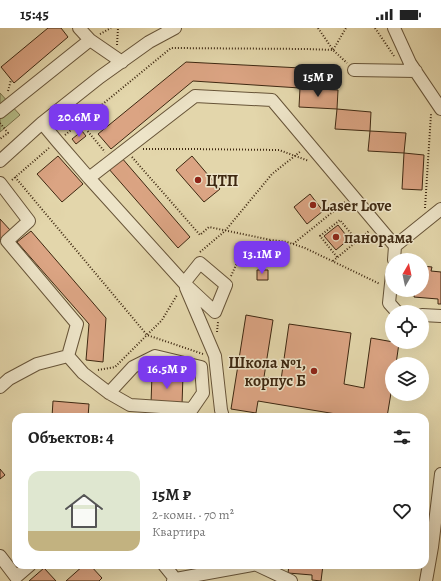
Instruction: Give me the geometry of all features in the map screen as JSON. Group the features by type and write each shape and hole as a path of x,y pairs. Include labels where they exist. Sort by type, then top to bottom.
{"street":[{"path":"79,28 90,40 119,60"},
{"path":"0,161 42,123 119,60 175,28"},
{"path":"394,28 410,63 436,103 436,109"},
{"path":"0,112 90,40"},
{"path":"354,70 416,71"},
{"path":"89,178 195,96 272,100 395,246 394,253"},
{"path":"42,123 89,178 184,283 215,312 226,285 200,263 184,283"},
{"path":"2,185 29,221 7,241 4,247 77,324 68,356"},
{"path":"395,246 441,209"},
{"path":"184,283 216,358 222,413"},
{"path":"429,315 441,316"},
{"path":"68,356 84,373 109,393 130,405 192,409 203,393 201,367 155,356 133,367 109,393"},
{"path":"0,387 9,378 38,364 68,356"},
{"path":"429,540 441,474"},
{"path":"0,556 16,576 25,569"},
{"path":"167,569 175,580 231,569"},
{"path":"266,569 291,581"},
{"path":"426,581 427,569"}],"path":[{"path":"118,28 119,60"},
{"path":"318,28 333,50 354,70"},
{"path":"333,50 346,28"},
{"path":"2,185 15,177 171,48 333,50"},
{"path":"424,223 436,109"},
{"path":"80,122 112,161"},
{"path":"0,123 8,132 0,139"},
{"path":"126,150 279,150 309,161"},
{"path":"126,150 200,235 208,227 287,242 305,248 385,287"},
{"path":"197,254 226,231 272,174 302,150"},
{"path":"15,177 147,335 216,358"},
{"path":"293,244 353,196"},
{"path":"337,258 320,236 340,220 357,241"},
{"path":"333,261 377,224"},
{"path":"226,285 236,265 253,250 272,240"},
{"path":"84,373 114,367 162,320 184,283"},
{"path":"217,333 218,318"}],"green space":[{"path":"0,93 20,115 0,132"}],"building":[{"path":"48,28 61,28 68,37 14,83 1,67"},
{"path":"186,62 301,68 300,88 193,81 111,149 98,134"},
{"path":"300,88 338,90 337,109 299,107"},
{"path":"337,109 371,112 370,131 335,129"},
{"path":"82,131 86,136 76,144 72,139"},
{"path":"370,131 406,133 404,153 368,151"},
{"path":"404,153 424,155 422,190 402,189"},
{"path":"58,156 83,184 62,202 37,174"},
{"name":"ЦТП","path":"192,156 220,189 204,202 176,170"},
{"path":"121,157 190,237 178,248 108,168"},
{"path":"310,194 323,211 307,224 294,207"},
{"path":"0,219 11,231 0,240"},
{"path":"338,225 349,239 336,250 324,236"},
{"path":"31,231 106,318 103,362 86,360 89,324 17,242"},
{"path":"429,267 432,267 431,271 441,272 441,304 438,304 438,299 414,297 429,297"},
{"path":"257,270 268,270 268,280 257,280"},
{"name":"Школа №1, корпус Б","path":"246,315 273,320 264,377 281,380 289,324 351,333 344,384 364,388 371,338 385,340 385,349 398,349 397,357 385,357 385,401 390,401 388,413 330,413 258,401 256,413 231,409"},
{"path":"152,374 183,375 182,405 151,404"},
{"path":"53,401 89,404 88,413 52,413"},
{"path":"0,469 5,475 0,479"},
{"path":"43,569 45,569 56,581 29,581"},
{"path":"80,569 94,569 102,578 99,581 66,581"},
{"path":"288,569 322,569 321,581 312,580 312,575 288,573"}],"place":[{"name":"ЦТП","path":"198,180"},
{"name":"Laser Love","path":"313,205"},
{"name":"панорама","path":"336,237"},
{"name":"Школа №1, корпус Б","path":"314,371"}]}
